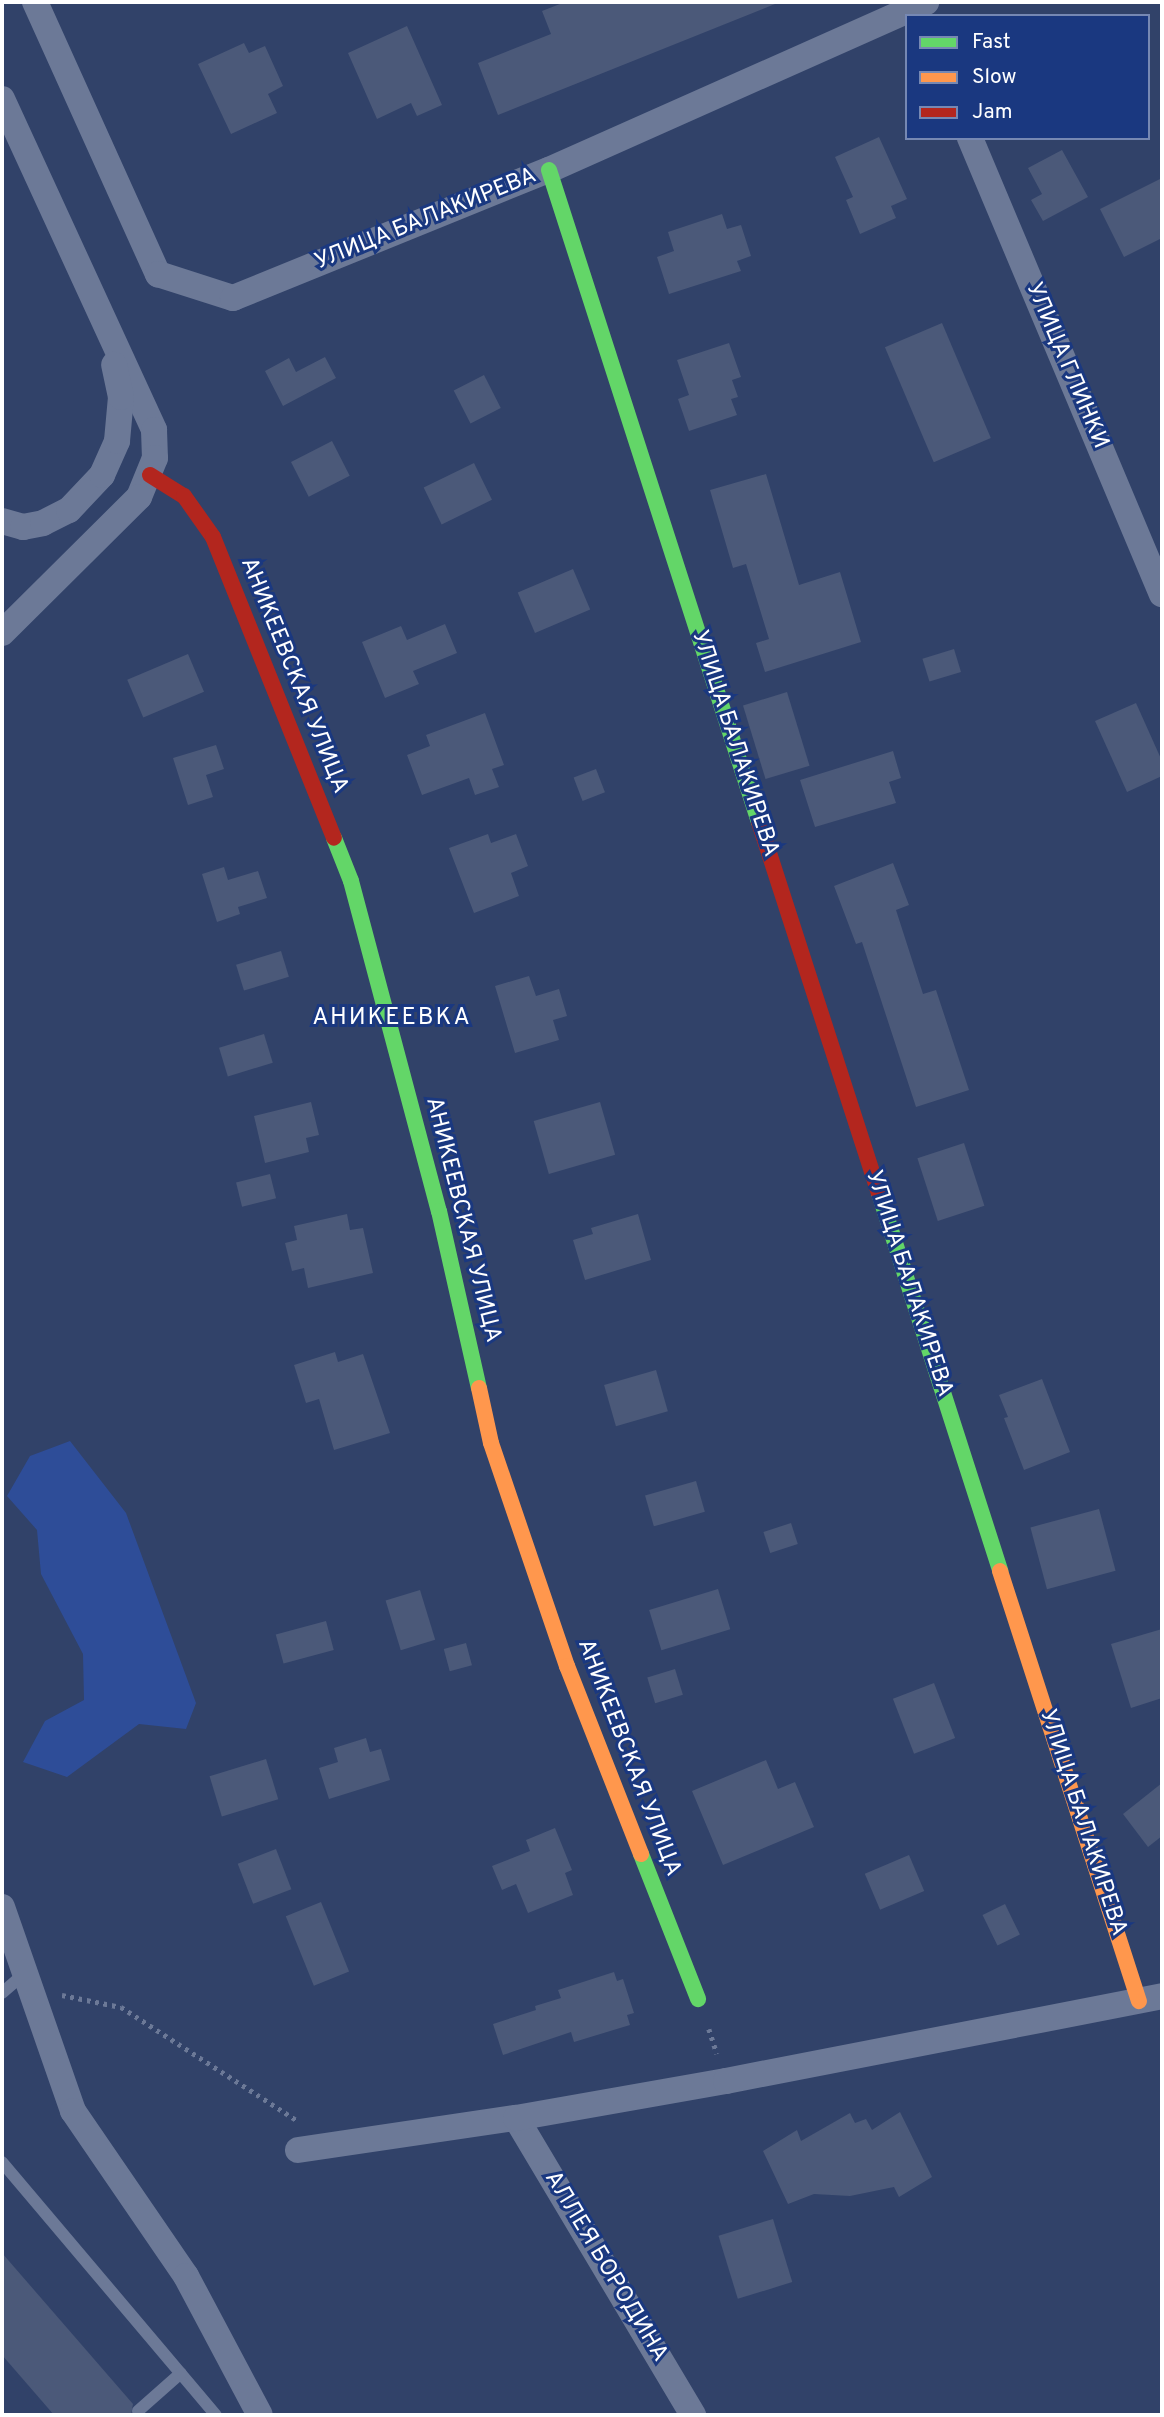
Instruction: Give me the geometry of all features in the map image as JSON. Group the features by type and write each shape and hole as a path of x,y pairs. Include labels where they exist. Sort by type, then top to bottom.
{"street":[{"name":"УЛИЦА БАЛАКИРЕВА","path":"34,2 158,274 233,298 549,170 1151,1999"},
{"path":"549,170 917,7"},
{"path":"2,99 154,430 155,458 139,497 2,633"},
{"name":"УЛИЦА ГЛИНКИ","path":"971,140 1162,594"},
{"path":"2,521 23,527 43,523 69,510 102,475 117,441 121,397 102,312"},
{"name":"АНИКЕЕВСКАЯ УЛИЦА","path":"150,475 184,496 213,537 351,881 439,1211 491,1443 567,1666 698,1999"},
{"path":"2,1907 17,1985 73,2111 186,2276 260,2415"},
{"path":"298,2150 516,2118 726,2081 1151,1999"},
{"name":"АЛЛЕЯ БОРОДИНА","path":"516,2118 693,2415"}],"lane":[{"path":"2,2162 216,2415"},
{"path":"138,2410 181,2373"}],"path":[{"path":"17,1985 121,2007 291,2119 304,2123"},
{"path":"698,1999 726,2081"}],"shaded area":[{"path":"70,1441 126,1513 196,1703 186,1729 139,1724 67,1777 23,1762 45,1721 84,1700 83,1654 41,1574 37,1530 7,1496 30,1456"}],"building":[{"path":"565,2 780,2 498,115 478,63 551,34 542,11"},
{"path":"407,26 442,105 417,116 411,103 377,119 348,53"},
{"path":"244,43 249,53 265,46 283,86 268,94 277,113 231,134 198,64"},
{"path":"879,137 907,199 891,206 896,218 860,234 846,200 853,197 835,157"},
{"path":"1062,150 1088,197 1043,221 1031,200 1042,194 1028,168"},
{"path":"1162,178 1162,238 1124,257 1100,209"},
{"path":"722,214 727,229 741,225 751,256 737,261 741,271 669,294 657,257 674,251 668,232"},
{"path":"942,323 991,438 934,462 885,347"},
{"path":"729,343 741,377 732,380 738,397 731,399 737,415 689,431 678,399 689,395 677,360"},
{"path":"325,357 336,378 283,406 265,371 289,358 296,372"},
{"path":"484,375 501,408 471,423 454,390"},
{"path":"332,441 350,476 309,497 291,462"},
{"path":"474,463 492,500 442,524 424,488"},
{"path":"766,474 799,585 840,572 861,642 765,672 756,643 769,639 746,564 733,568 710,490"},
{"path":"573,569 590,610 535,633 518,592"},
{"path":"445,624 457,653 413,671 419,684 385,698 362,642 401,626 407,640"},
{"path":"954,649 961,672 929,682 922,659"},
{"path":"188,654 204,692 143,718 127,680"},
{"path":"787,692 810,766 766,779 743,705"},
{"path":"1136,703 1162,761 1162,776 1127,792 1095,721"},
{"path":"485,713 504,765 492,769 499,787 475,795 469,778 422,795 407,755 430,746 426,735"},
{"path":"216,745 224,769 206,775 213,797 188,805 173,758"},
{"path":"893,751 901,778 889,782 896,803 815,827 800,780"},
{"path":"596,769 605,792 583,801 574,778"},
{"path":"488,834 491,843 516,834 528,866 511,873 519,896 474,913 449,848"},
{"path":"893,863 909,905 896,910 923,994 936,990 969,1090 916,1107 862,942 856,944 834,886"},
{"path":"224,867 228,880 258,871 267,898 238,907 240,914 217,922 202,874"},
{"path":"281,951 289,977 244,991 236,965"},
{"path":"529,976 536,996 559,989 567,1016 553,1020 559,1040 515,1053 495,986"},
{"path":"264,1034 273,1063 228,1076 219,1048"},
{"path":"311,1102 319,1135 306,1138 309,1152 265,1163 254,1116"},
{"path":"600,1102 615,1155 549,1174 534,1121"},
{"path":"964,1143 984,1206 938,1221 917,1158"},
{"path":"270,1174 276,1198 242,1207 236,1182"},
{"path":"347,1214 350,1230 363,1228 373,1273 308,1288 304,1268 292,1271 285,1243 297,1240 294,1226"},
{"path":"638,1214 651,1260 585,1280 573,1240 593,1234 591,1228"},
{"path":"335,1352 338,1362 363,1354 390,1433 334,1450 319,1399 306,1403 294,1365"},
{"path":"656,1370 668,1411 616,1426 604,1385"},
{"path":"1042,1379 1070,1452 1024,1470 1004,1418 1008,1417 999,1395"},
{"path":"696,1481 705,1512 654,1526 645,1496"},
{"path":"1099,1509 1116,1571 1047,1589 1030,1527"},
{"path":"791,1523 798,1544 770,1553 763,1532"},
{"path":"718,1589 730,1629 661,1650 649,1610"},
{"path":"420,1590 435,1640 401,1650 386,1601"},
{"path":"326,1621 334,1650 284,1663 276,1634"},
{"path":"1162,1629 1162,1698 1131,1708 1111,1644"},
{"path":"466,1643 472,1665 450,1671 444,1649"},
{"path":"675,1669 683,1695 655,1703 647,1677"},
{"path":"934,1683 955,1738 914,1754 893,1699"},
{"path":"366,1738 370,1752 381,1749 390,1780 329,1799 319,1768 338,1762 334,1748"},
{"path":"266,1759 278,1799 222,1816 210,1776"},
{"path":"766,1760 778,1789 795,1782 814,1827 723,1865 692,1791"},
{"path":"1162,1783 1162,1836 1148,1847 1123,1814"},
{"path":"555,1828 572,1870 565,1873 573,1895 528,1913 516,1884 502,1890 492,1866 530,1851 526,1840"},
{"path":"276,1849 291,1889 253,1904 238,1864"},
{"path":"909,1855 924,1891 880,1910 865,1874"},
{"path":"321,1902 349,1972 314,1986 286,1916"},
{"path":"1005,1904 1020,1935 997,1946 983,1915"},
{"path":"614,1972 617,1981 623,1979 634,2013 627,2015 630,2025 574,2042 571,2032 503,2055 493,2024 536,2010 535,2006 561,1998 558,1990"},
{"path":"900,2112 932,2177 899,2197 894,2187 850,2196 814,2194 788,2204 763,2151 797,2130 801,2141 850,2113 855,2123 866,2119 872,2130"},
{"path":"773,2219 792,2282 738,2299 718,2236"},
{"path":"2,2253 133,2404 131,2415 54,2415 2,2355"}],"traffic: fast":[{"path":"549,170 759,822"},
{"path":"334,838 351,881 439,1211 479,1388"},
{"path":"879,1193 1000,1571"},
{"path":"641,1854 698,1999"}],"traffic: slow":[{"path":"479,1388 491,1443 567,1666 641,1854"},
{"path":"1000,1571 1139,2001"}],"traffic: jam":[{"path":"150,475 184,496 213,537 334,838"},
{"path":"759,822 879,1193"}],"district":[{"name":"АНИКЕЕВКА","path":"392,1019"}]}
